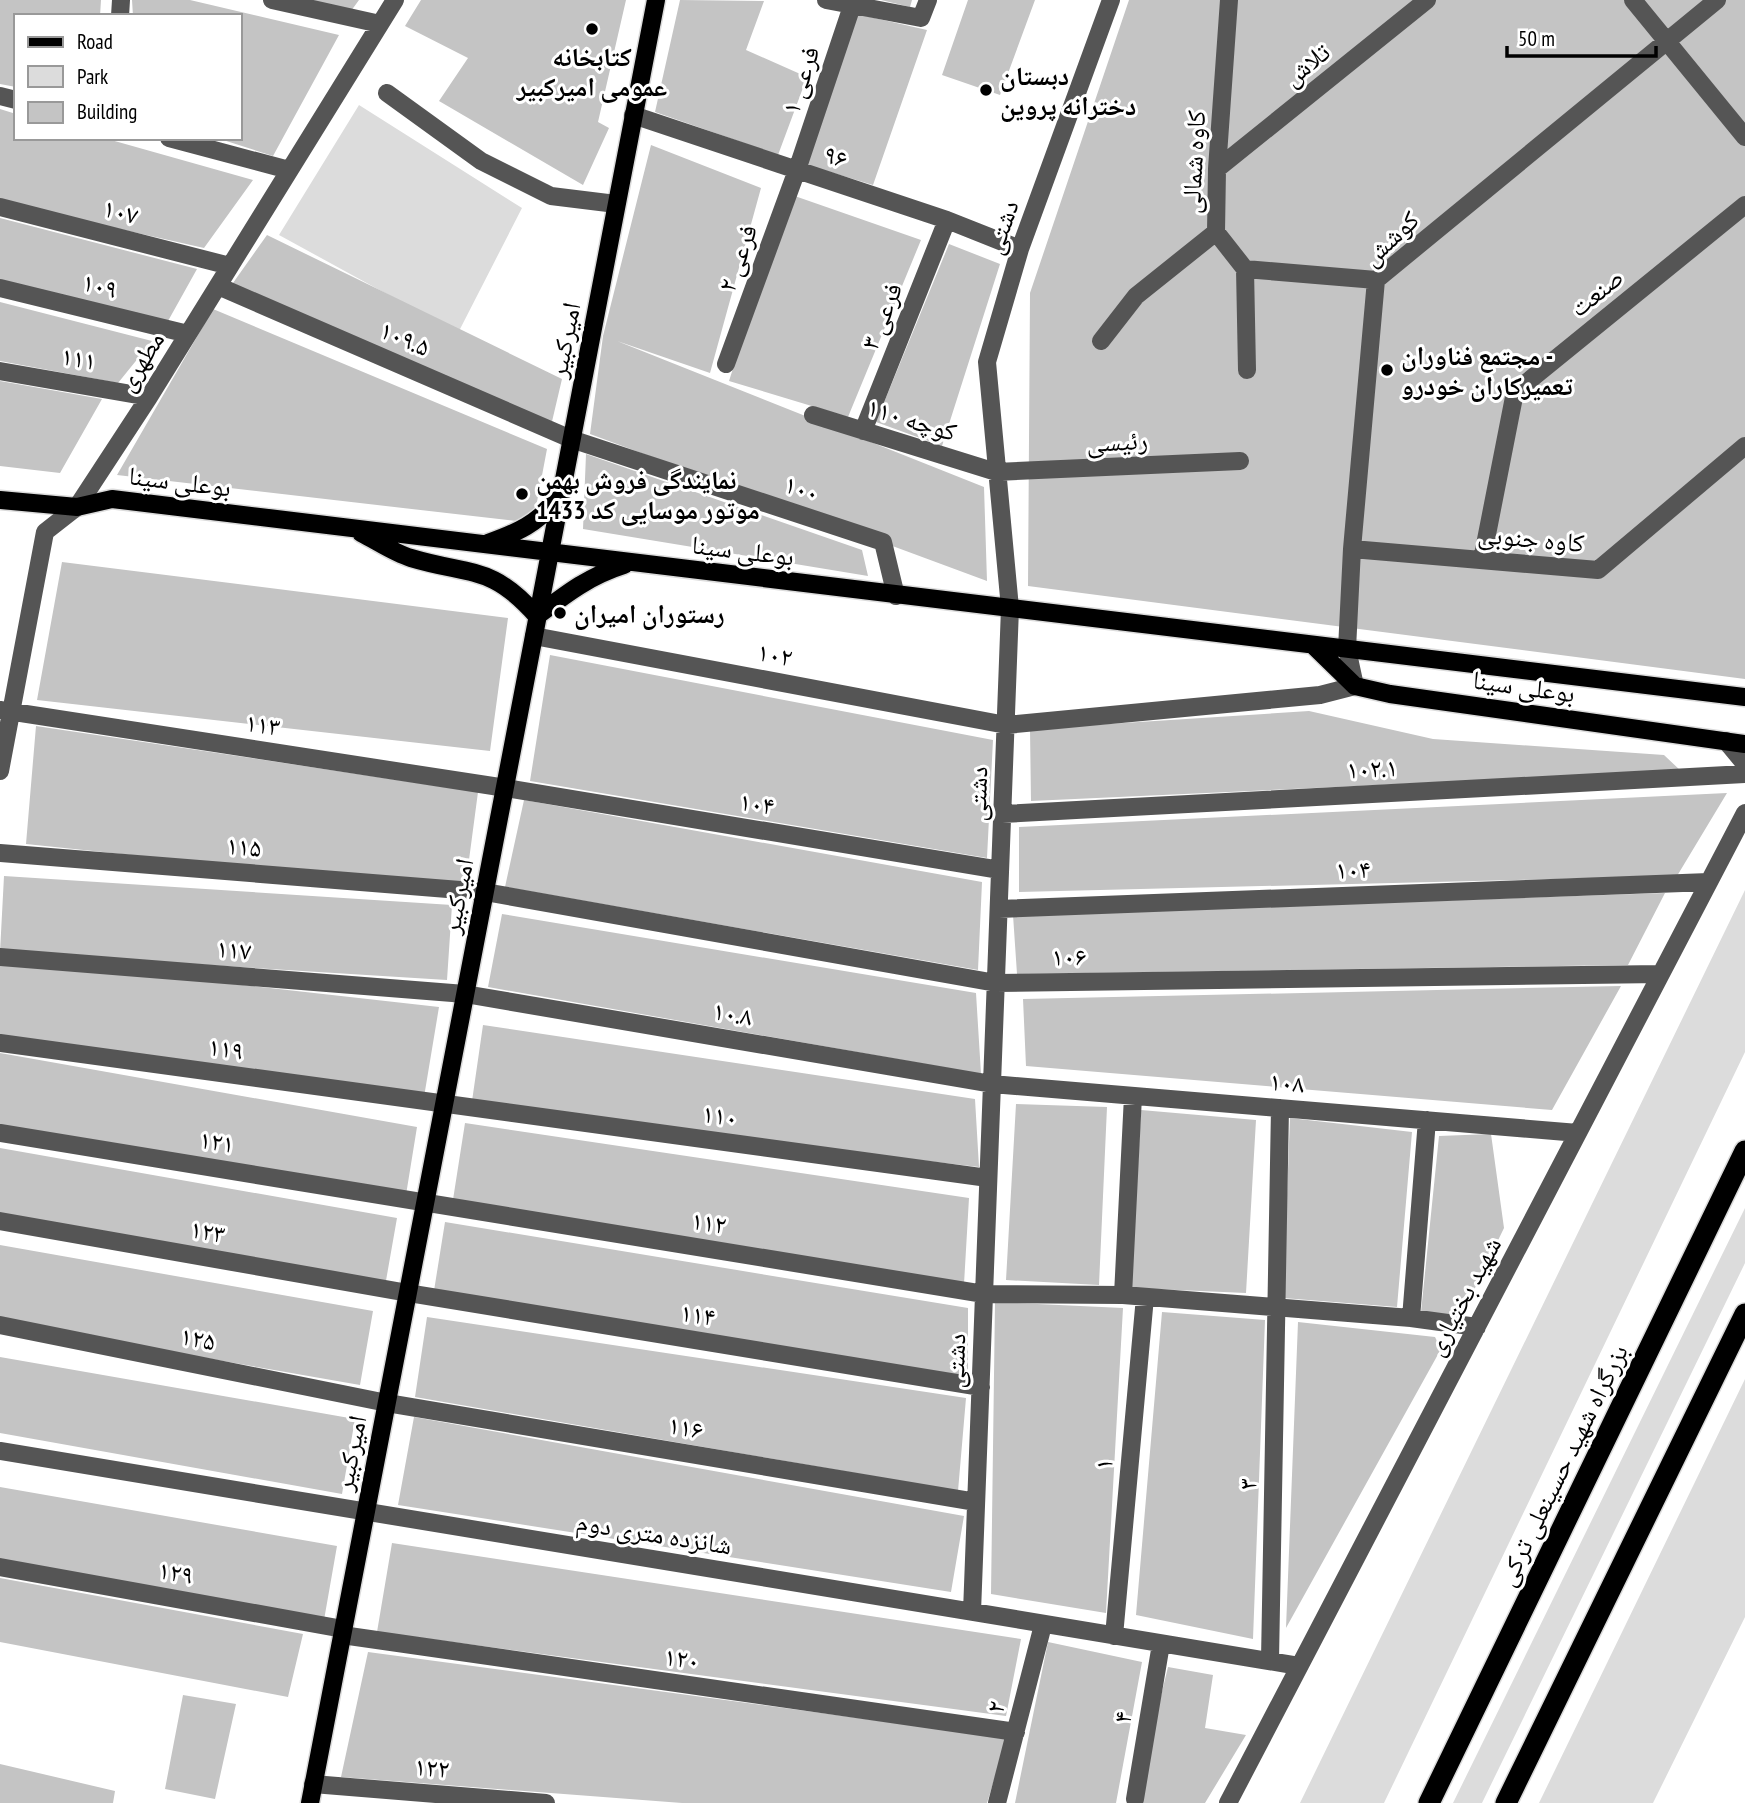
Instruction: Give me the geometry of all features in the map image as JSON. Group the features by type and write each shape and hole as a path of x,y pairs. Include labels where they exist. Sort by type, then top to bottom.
{"highway":[{"name":"بزرگراه شهید حسینعلی ترکی","path":"1429,1803 1745,1151"},
{"path":"1506,1803 1745,1314"}],"main road":[{"name":"امیرکبیر","path":"310,1803 656,0"},
{"path":"483,544 514,534 542,518 560,496"},
{"name":"بوعلی سینا","path":"0,500 77,507 112,499 1745,697"},
{"path":"351,528 409,558 465,569 492,578 517,594 537,616 599,572 631,563"},
{"path":"1312,645 1355,686"},
{"name":"بوعلی سینا","path":"1355,686 1390,694 1745,744"}],"street":[{"path":"272,0 380,24"},
{"name":"مطهری","path":"0,771 6,710 45,532 77,507 149,397 395,0"},
{"path":"826,0 921,18 928,0"},
{"name":"دشتی","path":"972,1612 1010,608 987,362 1020,249 1111,0"},
{"name":"کاوه شمالی","path":"1229,0 1217,169 1216,232 1245,269"},
{"name":"تلاش","path":"1217,169 1427,0"},
{"path":"1633,0 1745,137"},
{"name":"کوشش","path":"1355,686 1347,649 1352,549 1376,280 1717,0"},
{"name":"فرعی ۱","path":"797,170 852,6"},
{"path":"387,93 481,161 551,196 617,204"},
{"name":"۹۶","path":"633,116 947,220 1020,249"},
{"path":"176,140 289,170"},
{"name":"فرعی ۲","path":"726,364 797,170"},
{"name":"صنعت","path":"1482,560 1515,391 1745,205"},
{"name":"۱۰۷","path":"0,206 230,266"},
{"name":"فرعی ۳","path":"863,431 947,220"},
{"path":"1101,341 1136,296 1216,232"},
{"path":"1247,370 1245,269 1376,280"},
{"name":"۱۰۹.۵","path":"218,286 572,439"},
{"name":"۱۰۹","path":"0,288 188,334"},
{"name":"۱۱۱","path":"0,371 149,397"},
{"name":"کوچه ۱۱۰","path":"813,415 996,472"},
{"name":"۱۰۰","path":"572,439 883,542 896,596"},
{"name":"کاوه جنوبی","path":"1352,549 1598,570 1745,446"},
{"name":"رئیسی","path":"996,472 1241,461"},
{"name":"۱۰۲","path":"534,636 1006,725 1320,695 1355,686"},
{"name":"۱۱۳","path":"6,710 506,788"},
{"path":"1727,741 1745,764"},
{"name":"۱۰۲.۱","path":"1002,814 1745,774"},
{"name":"۱۰۴","path":"506,788 1000,870"},
{"name":"شهید بختیاری","path":"1228,1803 1745,813"},
{"name":"۱۱۵","path":"0,853 485,892"},
{"name":"۱۰۴","path":"999,909 1709,882"},
{"name":"۱۰۶","path":"485,892 996,983 1661,974"},
{"name":"۱۱۷","path":"0,957 465,994"},
{"name":"۱۰.۸","path":"465,994 992,1084"},
{"name":"۱۱۹","path":"0,1043 444,1104"},
{"name":"۱۰۸","path":"992,1084 1578,1133"},
{"path":"1123,1296 1133,1096"},
{"name":"۱۱۰","path":"444,1104 988,1178"},
{"name":"۳","path":"1270,1660 1280,1108"},
{"path":"1411,1318 1427,1120"},
{"name":"۱۲۱","path":"0,1133 425,1202"},
{"name":"۱۱۲","path":"425,1202 984,1294 1145,1297 1411,1318 1477,1327"},
{"name":"۱۲۳","path":"0,1222 408,1293"},
{"name":"۱۱۴","path":"408,1293 981,1387"},
{"name":"۱","path":"1114,1636 1145,1297"},
{"name":"۱۲۵","path":"0,1325 387,1403"},
{"name":"۱۱۶","path":"387,1403 976,1502"},
{"name":"شانزده متری دوم","path":"0,1451 1299,1666"},
{"name":"۱۲۹","path":"0,1567 342,1632"},
{"name":"۲","path":"997,1803 1043,1625"},
{"name":"۱۲۰","path":"342,1632 1016,1732"},
{"name":"۴","path":"1135,1799 1161,1644"},
{"name":"۱۲۲","path":"313,1784 546,1803"}],"green space":[{"path":"359,105 522,208 458,333 279,235"},
{"path":"1745,890 1745,1052 1384,1803 1300,1803"},
{"path":"1745,1208 1745,1263 1482,1803 1453,1803"},
{"path":"1745,1379 1745,1617 1653,1803 1539,1803"}],"building":[{"path":"0,0 101,0 100,14 14,14 14,87 0,84"},
{"path":"132,0 190,0 339,35 273,156 223,140 242,140 242,14 133,14"},
{"path":"311,0 359,0 351,11"},
{"path":"421,0 626,0 598,122 609,128 583,185 439,101 468,58 405,26"},
{"path":"680,0 764,1 746,50 807,77 778,155 655,112"},
{"path":"881,0 912,0 910,7"},
{"path":"968,0 1035,0 1000,95 942,75"},
{"name":"مجتمع فناوران - تعمیرکاران خودرو","path":"1129,0 1745,0 1745,679 1028,586 1030,293"},
{"path":"857,14 927,30 873,185 807,165"},
{"path":"0,109 14,113 14,140 111,140 253,180 204,248 0,202"},
{"path":"651,145 761,188 710,373 617,341 984,487 987,581 590,434 603,336"},
{"path":"789,194 921,240 848,417 729,381"},
{"path":"0,218 197,269 168,321 0,284"},
{"path":"267,235 562,379 550,430 228,290"},
{"path":"949,244 1000,264 942,446 876,422"},
{"path":"0,302 152,341 118,383 0,361"},
{"path":"213,309 547,449 533,523 117,475"},
{"path":"0,381 102,399 60,473 0,466"},
{"path":"586,454 862,550 868,576 583,529"},
{"path":"62,562 508,618 490,751 37,700"},
{"path":"550,655 993,740 987,858 530,781"},
{"path":"1309,711 1433,739 1664,755 1681,771 1031,801 1030,729"},
{"path":"36,726 478,792 465,890 26,844"},
{"path":"1727,793 1677,876 1019,892 1019,827"},
{"path":"524,800 982,882 978,970 505,887"},
{"path":"4,876 452,905 447,980 0,952"},
{"path":"1665,893 1628,965 1017,974 1013,915"},
{"path":"502,914 976,993 981,1074 488,987"},
{"path":"0,958 439,1007 422,1109 0,1035"},
{"path":"1621,986 1552,1110 1026,1066 1023,999"},
{"path":"483,1025 975,1099 979,1167 471,1108"},
{"path":"0,1053 417,1127 405,1201 0,1130"},
{"path":"1016,1104 1107,1107 1099,1285 1006,1280"},
{"path":"1141,1110 1256,1120 1246,1293 1131,1288"},
{"path":"1290,1118 1412,1132 1397,1307 1283,1298"},
{"path":"465,1123 969,1198 964,1284 452,1206"},
{"path":"1491,1134 1504,1228 1461,1317 1421,1312 1439,1136"},
{"path":"0,1148 397,1218 384,1292 0,1225"},
{"path":"445,1222 968,1308 968,1376 433,1297"},
{"path":"0,1245 373,1311 360,1385 0,1322"},
{"path":"995,1302 1123,1308 1106,1613 991,1594"},
{"path":"1162,1312 1265,1320 1253,1639 1136,1615"},
{"path":"427,1317 966,1398 958,1491 415,1397"},
{"path":"1298,1322 1435,1337 1441,1349 1286,1628"},
{"path":"0,1357 355,1419 342,1494 0,1433"},
{"path":"414,1417 964,1516 951,1592 398,1505"},
{"path":"0,1487 337,1546 324,1620 0,1563"},
{"path":"392,1543 1021,1639 1006,1716 377,1632"},
{"path":"0,1578 303,1634 288,1697 0,1642"},
{"path":"1048,1642 1142,1662 1116,1803 1015,1803"},
{"path":"368,1652 1007,1738 987,1803 682,1803 341,1777"},
{"path":"1168,1667 1213,1675 1205,1728 1246,1735 1205,1803 1135,1803"},
{"path":"183,1695 236,1704 215,1799 165,1789"},
{"path":"0,1764 115,1791 113,1803 0,1803"}],"place":[{"name":"کتابخانه عمومی امیرکبیر","path":"592,29"},
{"name":"دبستان دخترانه پروین","path":"986,90"},
{"name":"مجتمع فناوران - تعمیرکاران خودرو","path":"1387,370"},
{"name":"نمایندگی فروش بهمن موتور موسایی کد 1433","path":"522,494"},
{"name":"رستوران امیران","path":"560,613"}]}
